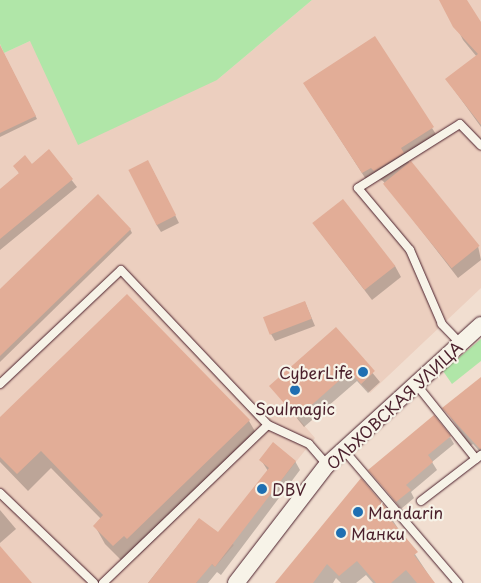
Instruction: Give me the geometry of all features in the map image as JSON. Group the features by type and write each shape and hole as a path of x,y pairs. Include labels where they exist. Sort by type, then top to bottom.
{"street":[{"name":"ОЛЬХОВСКАЯ УЛИЦА","path":"236,583 327,465 481,326"}],"lane":[{"path":"461,344 442,324 410,250 358,188 460,124 481,146"},
{"path":"0,384 120,270 268,425 310,444 327,465"},
{"path":"416,384 478,457 421,501"},
{"path":"103,583 268,425"},
{"path":"343,449 458,583"},
{"path":"0,493 94,583"}],"shaded area":[{"path":"312,0 481,0 481,288 370,393 361,384 375,371 364,359 297,417 315,438 231,543 234,545 215,567 211,564 196,583 0,583 0,44 4,53 30,41 217,80"}],"green space":[{"path":"0,0 312,0 217,80 78,145 30,41 4,53 0,44"},
{"path":"481,339 481,361 452,384 443,371"}],"building":[{"path":"439,0 467,0 481,22 481,125 445,79 478,54 453,27"},
{"path":"375,36 434,127 401,148 404,153 374,171 371,168 362,173 303,83"},
{"path":"0,45 36,116 0,133"},
{"path":"49,149 73,179 0,239 0,189 19,173 13,166 25,155 32,164"},
{"path":"148,160 176,215 157,225 128,170"},
{"path":"411,161 480,246 452,268 383,184"},
{"path":"98,194 131,229 0,356 0,289"},
{"path":"343,199 395,266 365,290 312,223"},
{"path":"127,294 250,420 127,539 124,536 113,546 93,526 103,515 41,451 17,474 0,457 0,417"},
{"path":"305,301 312,319 270,335 263,317"},
{"path":"336,327 375,371 361,384 350,371 297,418 269,386"},
{"path":"481,377 481,449 480,449 442,408"},
{"path":"434,415 451,436 428,455 433,462 406,485 411,490 396,502 368,470"},
{"path":"273,442 296,461 215,567 212,564 196,583 148,583 199,518 218,532 269,468 259,460"},
{"name":"Mandarin","path":"361,478 387,509 384,512 418,552 414,555 435,583 417,583 406,570 391,583 376,583 357,561 339,576 327,564 313,583 275,583"},
{"path":"0,546 32,583 0,583"}],"place":[{"name":"CyberLife","path":"363,372"},
{"name":"Soulmagic","path":"295,390"},
{"name":"DBV","path":"262,489"},
{"name":"Mandarin","path":"358,512"},
{"name":"Манки","path":"341,533"}]}
